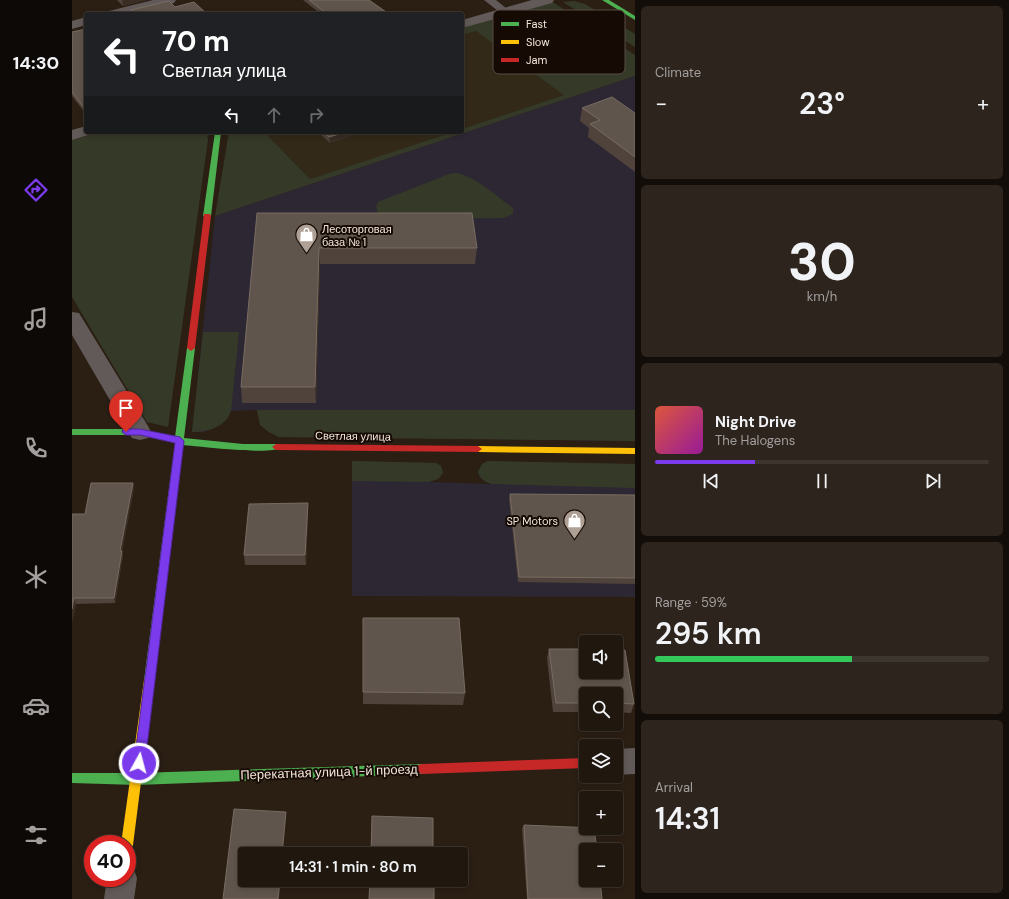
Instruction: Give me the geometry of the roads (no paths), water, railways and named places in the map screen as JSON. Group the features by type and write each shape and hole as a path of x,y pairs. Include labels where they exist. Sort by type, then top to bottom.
{"street":[{"path":"122,12 169,0"},
{"path":"513,10 547,0"},
{"path":"605,0 622,10"},
{"path":"625,12 635,18"},
{"path":"464,23 493,16"},
{"path":"72,25 84,22"},
{"path":"72,135 84,132"},
{"path":"129,835 137,779 218,134"},
{"path":"72,318 140,432"},
{"name":"Светлая улица","path":"72,432 140,432 180,441 243,447 635,451"},
{"path":"623,762 635,761"},
{"name":"Перекатная улица 1-й проезд","path":"72,778 137,779 579,763"},
{"path":"119,899 121,887"}],"lane":[{"path":"489,0 503,10"}],"place":[{"name":"Лесоторговая база № 1","path":"307,254"},
{"name":"SP Motors","path":"574,540"}]}
